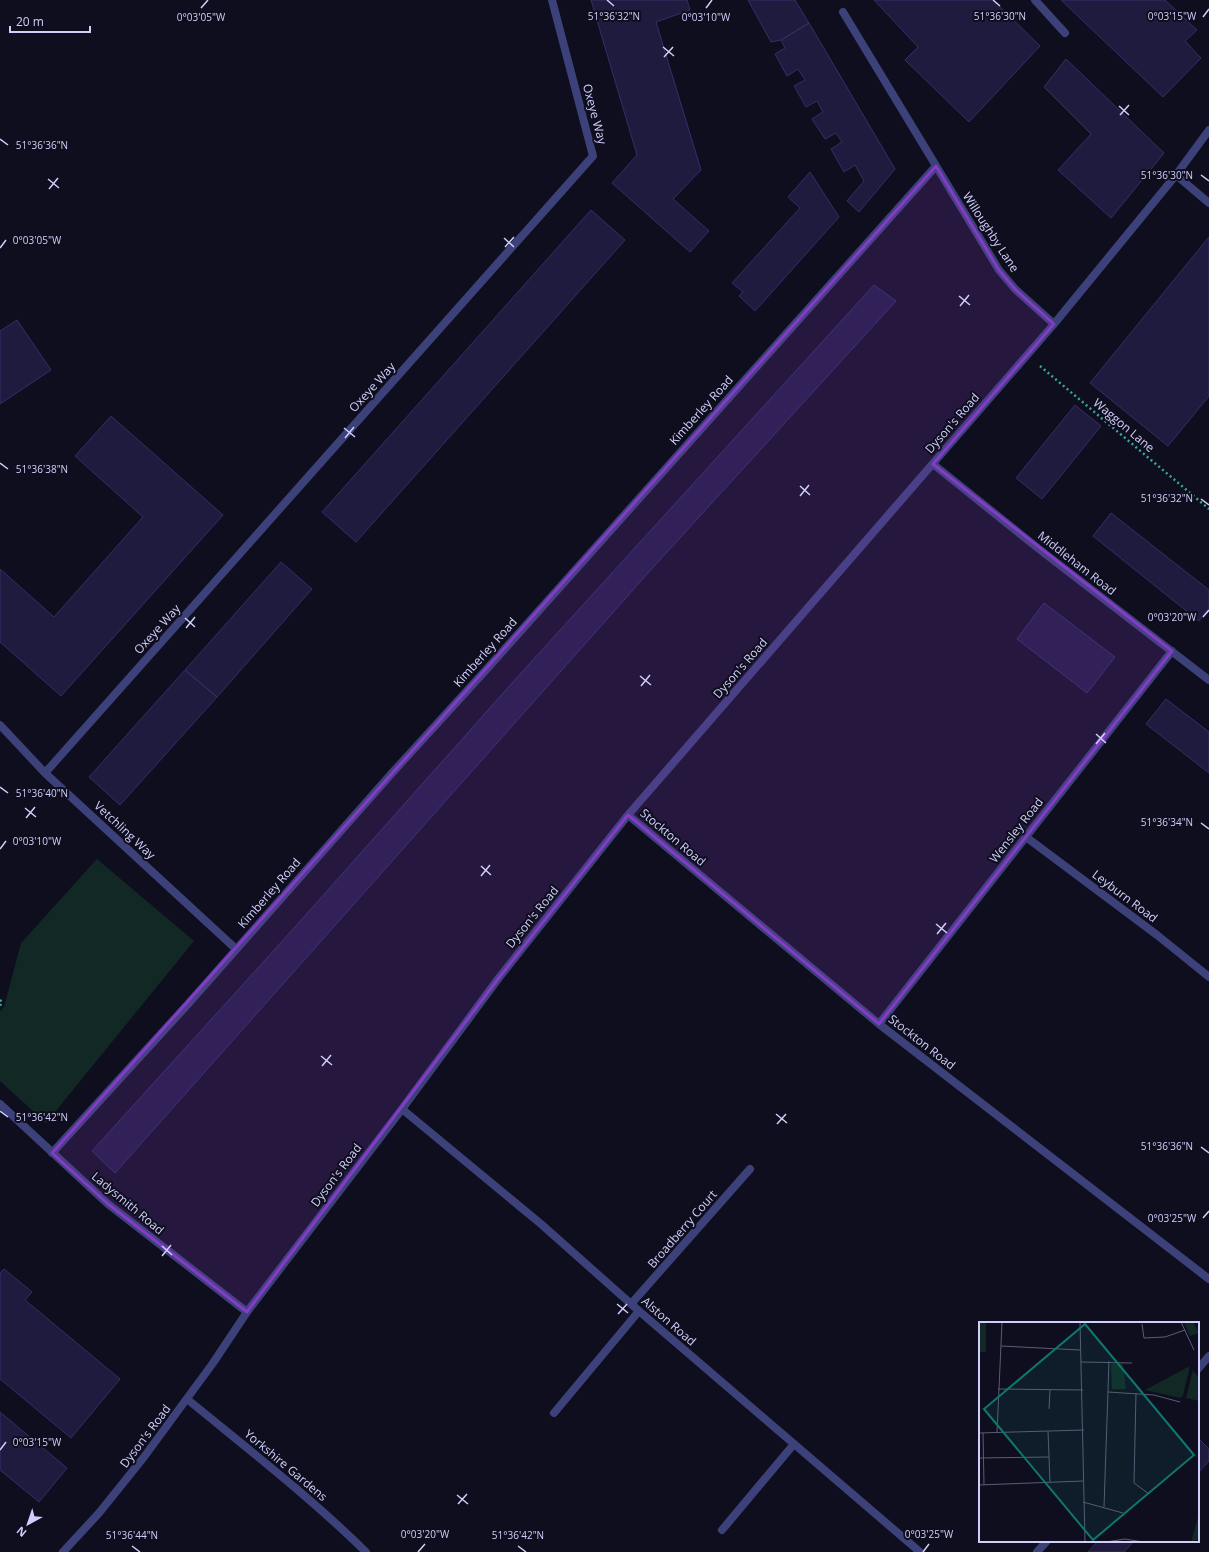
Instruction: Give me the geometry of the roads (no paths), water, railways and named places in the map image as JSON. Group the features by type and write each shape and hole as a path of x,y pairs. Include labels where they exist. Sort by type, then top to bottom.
{"street":[{"name":"Oxeye Way","path":"46,773 593,156 552,0"},
{"path":"1035,0 1065,32"},
{"name":"Willoughby Lane","path":"843,12 999,270 1015,289 1054,324"},
{"path":"1054,324 1176,175 1209,130"},
{"name":"Kimberley Road","path":"52,1153 392,773 490,666 936,166"},
{"path":"1176,175 1209,203"},
{"name":"Dyson's Road","path":"63,1552 99,1512 188,1400 247,1312 402,1109 498,979 628,816 1054,324"},
{"name":"Middleham Road","path":"933,464 1039,550 1209,680"},
{"name":"Wensley Road","path":"879,1024 1172,651"},
{"name":"Vetchling Way","path":"0,725 46,773 236,949"},
{"name":"Stockton Road","path":"628,816 879,1024 1209,1279"},
{"name":"Leyburn Road","path":"1026,838 1157,935 1209,977"},
{"name":"Ladysmith Road","path":"0,1104 108,1204 247,1312"},
{"name":"Alston Road","path":"402,1109 541,1224 639,1311 920,1552"},
{"name":"Broadberry Court","path":"632,1304 750,1169"},
{"path":"554,1413 639,1311"},
{"path":"1199,1369 1209,1356"},
{"name":"Yorkshire Gardens","path":"188,1400 293,1485 345,1531 366,1552"},
{"path":"722,1530 794,1444"},
{"path":"1037,1552 1046,1542"}]}
